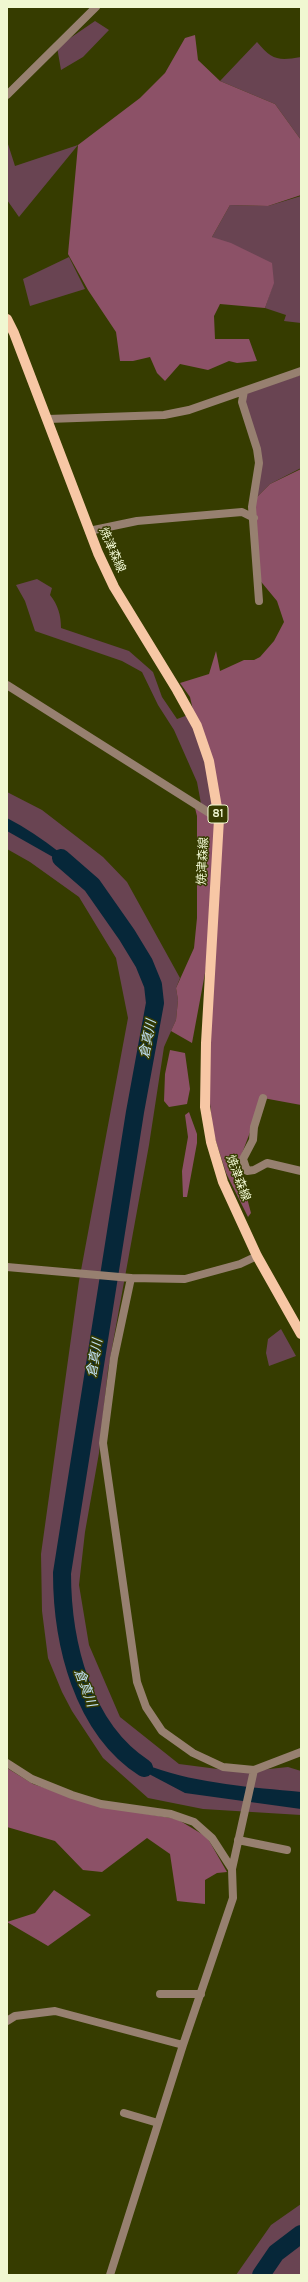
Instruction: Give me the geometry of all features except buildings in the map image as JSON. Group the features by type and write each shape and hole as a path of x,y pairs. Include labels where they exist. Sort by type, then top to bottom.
{"main road":[{"name":"焼津森線","path":"7,319 48,419 89,531 114,587 177,690 197,726 209,761 218,819 204,1107 211,1142 223,1182 257,1256 301,1334"}],"street":[{"path":"7,95 96,7"},
{"path":"48,419 164,416 188,410 301,371"},
{"path":"244,391 242,402 257,449 259,463 252,507 259,601"},
{"path":"89,531 137,520 242,512 254,518"},
{"path":"7,685 218,819"},
{"path":"263,1098 254,1127 253,1140 243,1159 244,1166 247,1171 254,1170 267,1163 301,1171"},
{"path":"291,1168 293,1165 301,1164"},
{"path":"7,1267 131,1278 185,1279 240,1264 257,1256"},
{"path":"131,1278 114,1358 103,1443 137,1682 146,1708 162,1731 193,1753 223,1767 254,1770 301,1752"},
{"path":"7,1763 32,1779 79,1798 101,1804 171,1814 194,1822 212,1838 232,1869"},
{"path":"110,2275 183,2046 233,1898 232,1869 254,1770"},
{"path":"238,1840 287,1850"},
{"path":"160,1994 200,1994"},
{"path":"7,2021 15,2016 55,2011 183,2046"},
{"path":"124,2113 158,2123"}],"shaded area":[{"path":"95,21 109,30 83,57 61,70 57,47"},
{"path":"195,35 198,60 220,81 275,104 301,140 301,195 268,206 230,205 212,237 231,243 272,263 274,283 265,308 220,304 214,316 215,339 249,339 257,361 237,363 229,361 208,370 180,364 165,381 157,373 150,357 133,361 120,361 116,332 88,290 68,254 78,145 140,98 165,73 185,38"},
{"path":"257,42 271,56 276,58 287,59 301,57 301,140 275,104 220,81"},
{"path":"7,141 15,166 78,145 19,217 7,200"},
{"path":"301,196 301,323 284,321 286,315 265,308 272,287 212,237 230,205 268,206"},
{"path":"69,257 85,289 30,306 23,279"},
{"path":"301,375 301,468 270,484 256,498 260,451 244,401 244,392"},
{"path":"301,469 301,1105 263,1098 238,1164 251,1213 248,1217 226,1173 213,1132 209,1094 211,941 192,1043 171,1031 176,1020 178,1000 176,988 194,948 197,918 197,816 194,804 217,816 190,697 180,683 209,674 216,651 220,671 244,660 254,660 260,657 274,641 284,622 277,601 258,578 254,518 256,498 270,484"},
{"path":"37,579 52,588 50,595 58,610 61,628 129,651 153,672 162,697 177,719 188,715 207,755 218,816 202,809 197,782 174,730 158,705 142,672 122,661 35,631 25,601 16,585"},
{"path":"7,792 42,810 103,857 127,882 180,978 176,988 178,1000 176,1020 164,1047 149,1145 108,1370 99,1453 85,1532 79,1585 89,1645 120,1717 179,1764 241,1772 288,1767 301,1771 301,1815 203,1809 148,1798 103,1758 72,1711 62,1692 48,1658 42,1611 41,1554 79,1281 128,1018 116,958 79,897 30,862 7,849"},
{"path":"170,1050 185,1053 190,1089 187,1104 169,1107 164,1101 165,1074"},
{"path":"189,1112 197,1134 197,1143 187,1197 183,1197 182,1171 188,1137 185,1115"},
{"path":"281,1329 296,1356 269,1366 266,1353 268,1339"},
{"path":"7,1768 33,1784 99,1806 177,1819 207,1837 227,1872 217,1873 205,1880 205,1904 177,1901 170,1854 147,1838 102,1872 83,1870 55,1841 7,1827"},
{"path":"54,1890 91,1915 48,1946 7,1922 35,1913"},
{"path":"301,2204 301,2275 236,2275 271,2225"}],"water":[{"path":"7,818 21,825 46,842 71,861 106,892 60,861 7,831"},
{"path":"106,1737 140,1762 170,1773 226,1784 301,1792 301,1809 185,1793 149,1774"}],"waterway":[{"name":"倉真川","path":"61,858 92,885 127,935 144,963 153,985 155,1003 135,1112 62,1573 66,1627 80,1681 91,1707 105,1730 123,1751 144,1768"},
{"name":"倉真川","path":"261,2275 276,2253 301,2234"}]}
